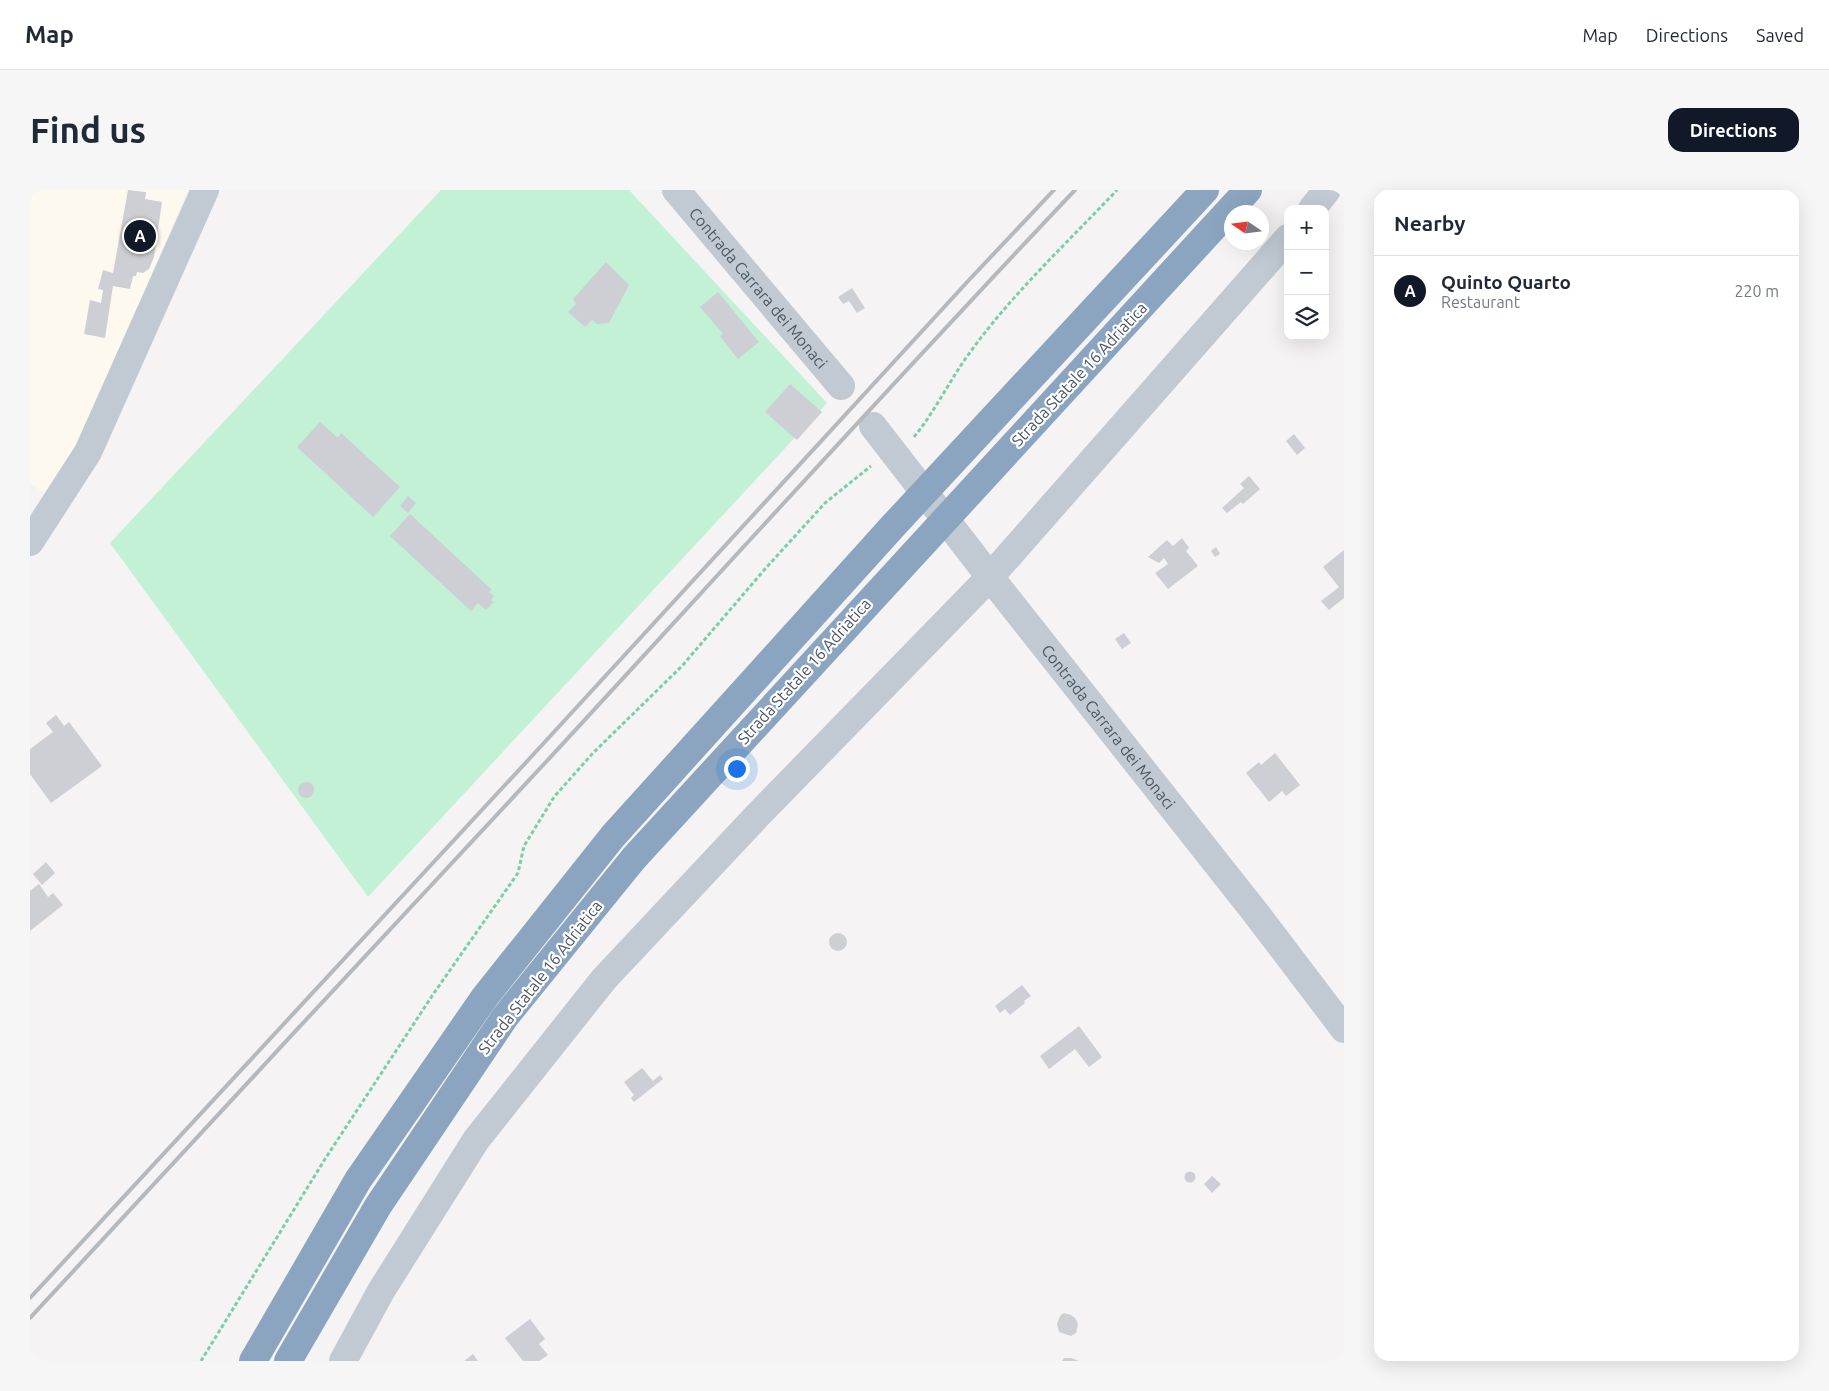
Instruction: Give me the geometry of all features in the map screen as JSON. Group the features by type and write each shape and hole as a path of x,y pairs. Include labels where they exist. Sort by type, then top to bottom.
{"highway":[{"name":"Strada Statale 16 Adriatica","path":"253,1361 358,1180 484,998 613,836 893,526 1205,190"},
{"name":"Strada Statale 16 Adriatica","path":"288,1361 378,1206 505,1017 634,858 1248,190"}],"street":[{"path":"30,542 88,452 205,190"},
{"name":"Contrada Carrara dei Monaci","path":"676,190 841,386"},
{"path":"1315,205 1327,190"},
{"path":"343,1361 380,1291 476,1140 604,979 756,817 990,577 1284,243"},
{"name":"Contrada Carrara dei Monaci","path":"873,426 1249,904 1344,1028"}],"path":[{"path":"201,1361 325,1158 434,993 518,873 524,846 554,797 594,753 682,666 765,569 825,503 872,465 898,456 926,422 970,351 1030,279 1117,190"}],"shaded area":[{"path":"30,190 188,190 78,443 44,493 30,483"}],"green space":[{"path":"441,190 629,190 827,403 368,897 110,543"}],"building":[{"path":"128,190 146,192 145,199 162,202 154,257 149,269 143,273 137,272 136,276 133,276 130,289 113,286 105,338 84,334 90,300 101,303 103,290 98,289 103,270 113,273"},
{"path":"606,262 629,285 609,323 597,324 592,320 585,327 568,312 576,304 573,299"},
{"path":"852,288 865,308 857,313 849,301 843,304 838,297"},
{"path":"718,292 759,342 738,359 720,336 723,334 700,307"},
{"path":"790,384 822,412 797,440 765,412"},
{"path":"320,422 338,438 341,433 400,487 373,517 297,447"},
{"path":"1294,434 1305,448 1297,455 1286,441"},
{"path":"1249,476 1260,489 1243,504 1241,502 1227,513 1222,508 1244,488 1240,484"},
{"path":"408,496 416,503 408,513 400,506"},
{"path":"410,514 492,590 489,592 494,596 491,600 494,602 486,610 478,603 471,611 390,536"},
{"path":"1182,538 1189,548 1186,551 1198,566 1168,589 1155,573 1168,564 1164,558 1159,563 1148,557 1167,540 1173,546"},
{"path":"1216,547 1220,554 1215,557 1211,551"},
{"path":"1344,550 1344,598 1329,610 1321,601 1339,587 1323,567"},
{"path":"1124,633 1131,643 1122,649 1115,639"},
{"path":"56,715 64,726 69,722 102,766 51,803 30,774 30,749 53,732 46,723"},
{"path":"1275,753 1300,785 1286,796 1282,791 1269,802 1246,773 1259,762 1261,765"},
{"path":"303,782 309,782 314,787 312,796 303,798 298,793 298,787"},
{"path":"46,862 55,873 42,885 33,874"},
{"path":"39,884 48,897 53,893 63,905 30,931 30,891"},
{"path":"834,933 842,933 847,938 845,949 834,951 829,946 829,938"},
{"path":"1022,985 1031,996 1010,1015 1005,1009 1000,1013 995,1006"},
{"path":"1079,1026 1102,1057 1089,1067 1075,1049 1049,1069 1040,1056"},
{"path":"642,1068 653,1081 660,1075 663,1079 634,1102 631,1098 634,1095 624,1082"},
{"path":"1188,1172 1192,1172 1195,1177 1194,1181 1188,1182 1185,1179 1185,1175"},
{"path":"1212,1176 1221,1184 1212,1193 1204,1184"},
{"path":"1064,1313 1075,1318 1078,1324 1076,1333 1071,1336 1059,1332 1057,1324 1060,1316"},
{"path":"530,1319 545,1339 539,1344 548,1355 539,1361 523,1361 505,1338"},
{"path":"473,1354 478,1361 464,1361"},
{"path":"1064,1358 1071,1358 1079,1361 1062,1361"}],"railway":[{"path":"30,1298 1054,190"},
{"path":"30,1318 1075,190"}],"place":[{"name":"Quinto Quarto","path":"140,236"}]}
